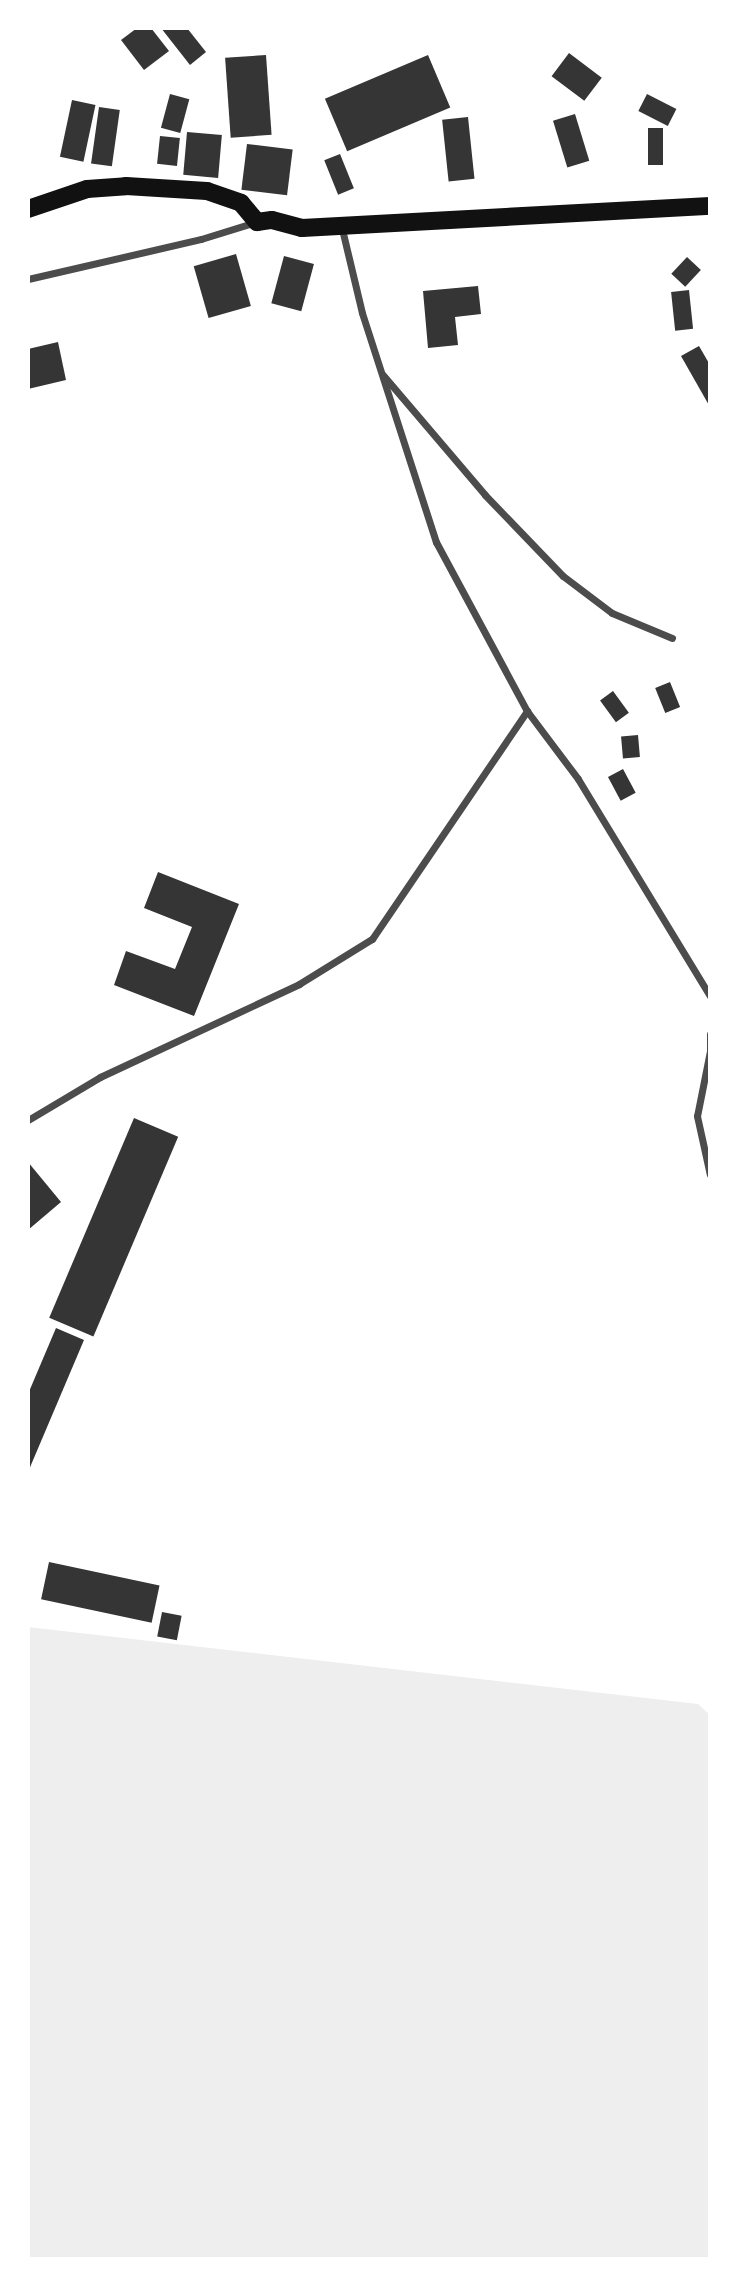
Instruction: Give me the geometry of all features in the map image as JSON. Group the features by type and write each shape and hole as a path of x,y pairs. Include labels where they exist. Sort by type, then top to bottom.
{"main road":[{"path":"28,209 86,189 126,186 207,191 241,203 257,222 272,220 302,228 342,229 710,206"}],"street":[{"path":"28,279 201,239 257,222"},
{"path":"342,229 362,313 436,542 527,711 578,779 710,996"},
{"path":"380,372 485,495 563,576 612,613 672,639"},
{"path":"28,1120 100,1077 299,984 372,939 527,711"},
{"path":"710,1034 710,1051 696,1116 710,1175"}],"shaded area":[{"path":"28,1627 698,1704 710,1715 710,2259 28,2259"}],"building":[{"path":"137,28 151,28 169,51 144,70 121,40"},
{"path":"161,28 187,28 206,52 190,65"},
{"path":"569,53 602,78 584,101 552,76"},
{"path":"266,55 272,135 231,138 225,58"},
{"path":"428,55 450,107 347,151 325,99"},
{"path":"170,94 189,99 180,133 161,128"},
{"path":"647,94 676,109 668,126 638,111"},
{"path":"72,100 95,105 83,162 60,157"},
{"path":"99,107 120,110 112,166 91,163"},
{"path":"575,114 589,161 567,168 553,121"},
{"path":"468,117 474,179 449,181 442,120"},
{"path":"648,128 663,128 663,165 648,165"},
{"path":"187,132 222,135 218,178 183,175"},
{"path":"160,136 180,138 177,166 157,164"},
{"path":"247,144 293,150 287,195 241,190"},
{"path":"340,154 354,188 338,195 324,160"},
{"path":"236,254 251,306 209,318 194,266"},
{"path":"284,256 314,264 301,311 271,303"},
{"path":"687,257 701,270 685,287 671,274"},
{"path":"478,286 481,314 455,317 458,345 428,348 423,291"},
{"path":"689,290 693,329 675,331 671,292"},
{"path":"58,342 66,380 28,389 28,349"},
{"path":"699,346 710,365 710,407 681,356"},
{"path":"670,682 680,707 665,713 655,688"},
{"path":"613,691 629,713 616,722 600,700"},
{"path":"638,735 640,757 623,758 621,736"},
{"path":"623,769 636,793 621,801 608,777"},
{"path":"158,872 239,904 194,1016 114,985 126,951 175,969 192,927 144,908"},
{"path":"134,1118 178,1137 93,1337 49,1318"},
{"path":"28,1162 61,1202 28,1230"},
{"path":"56,1328 84,1340 28,1472 28,1394"},
{"path":"49,1562 160,1585 152,1623 41,1599"},
{"path":"162,1612 182,1616 177,1640 157,1637"}]}
